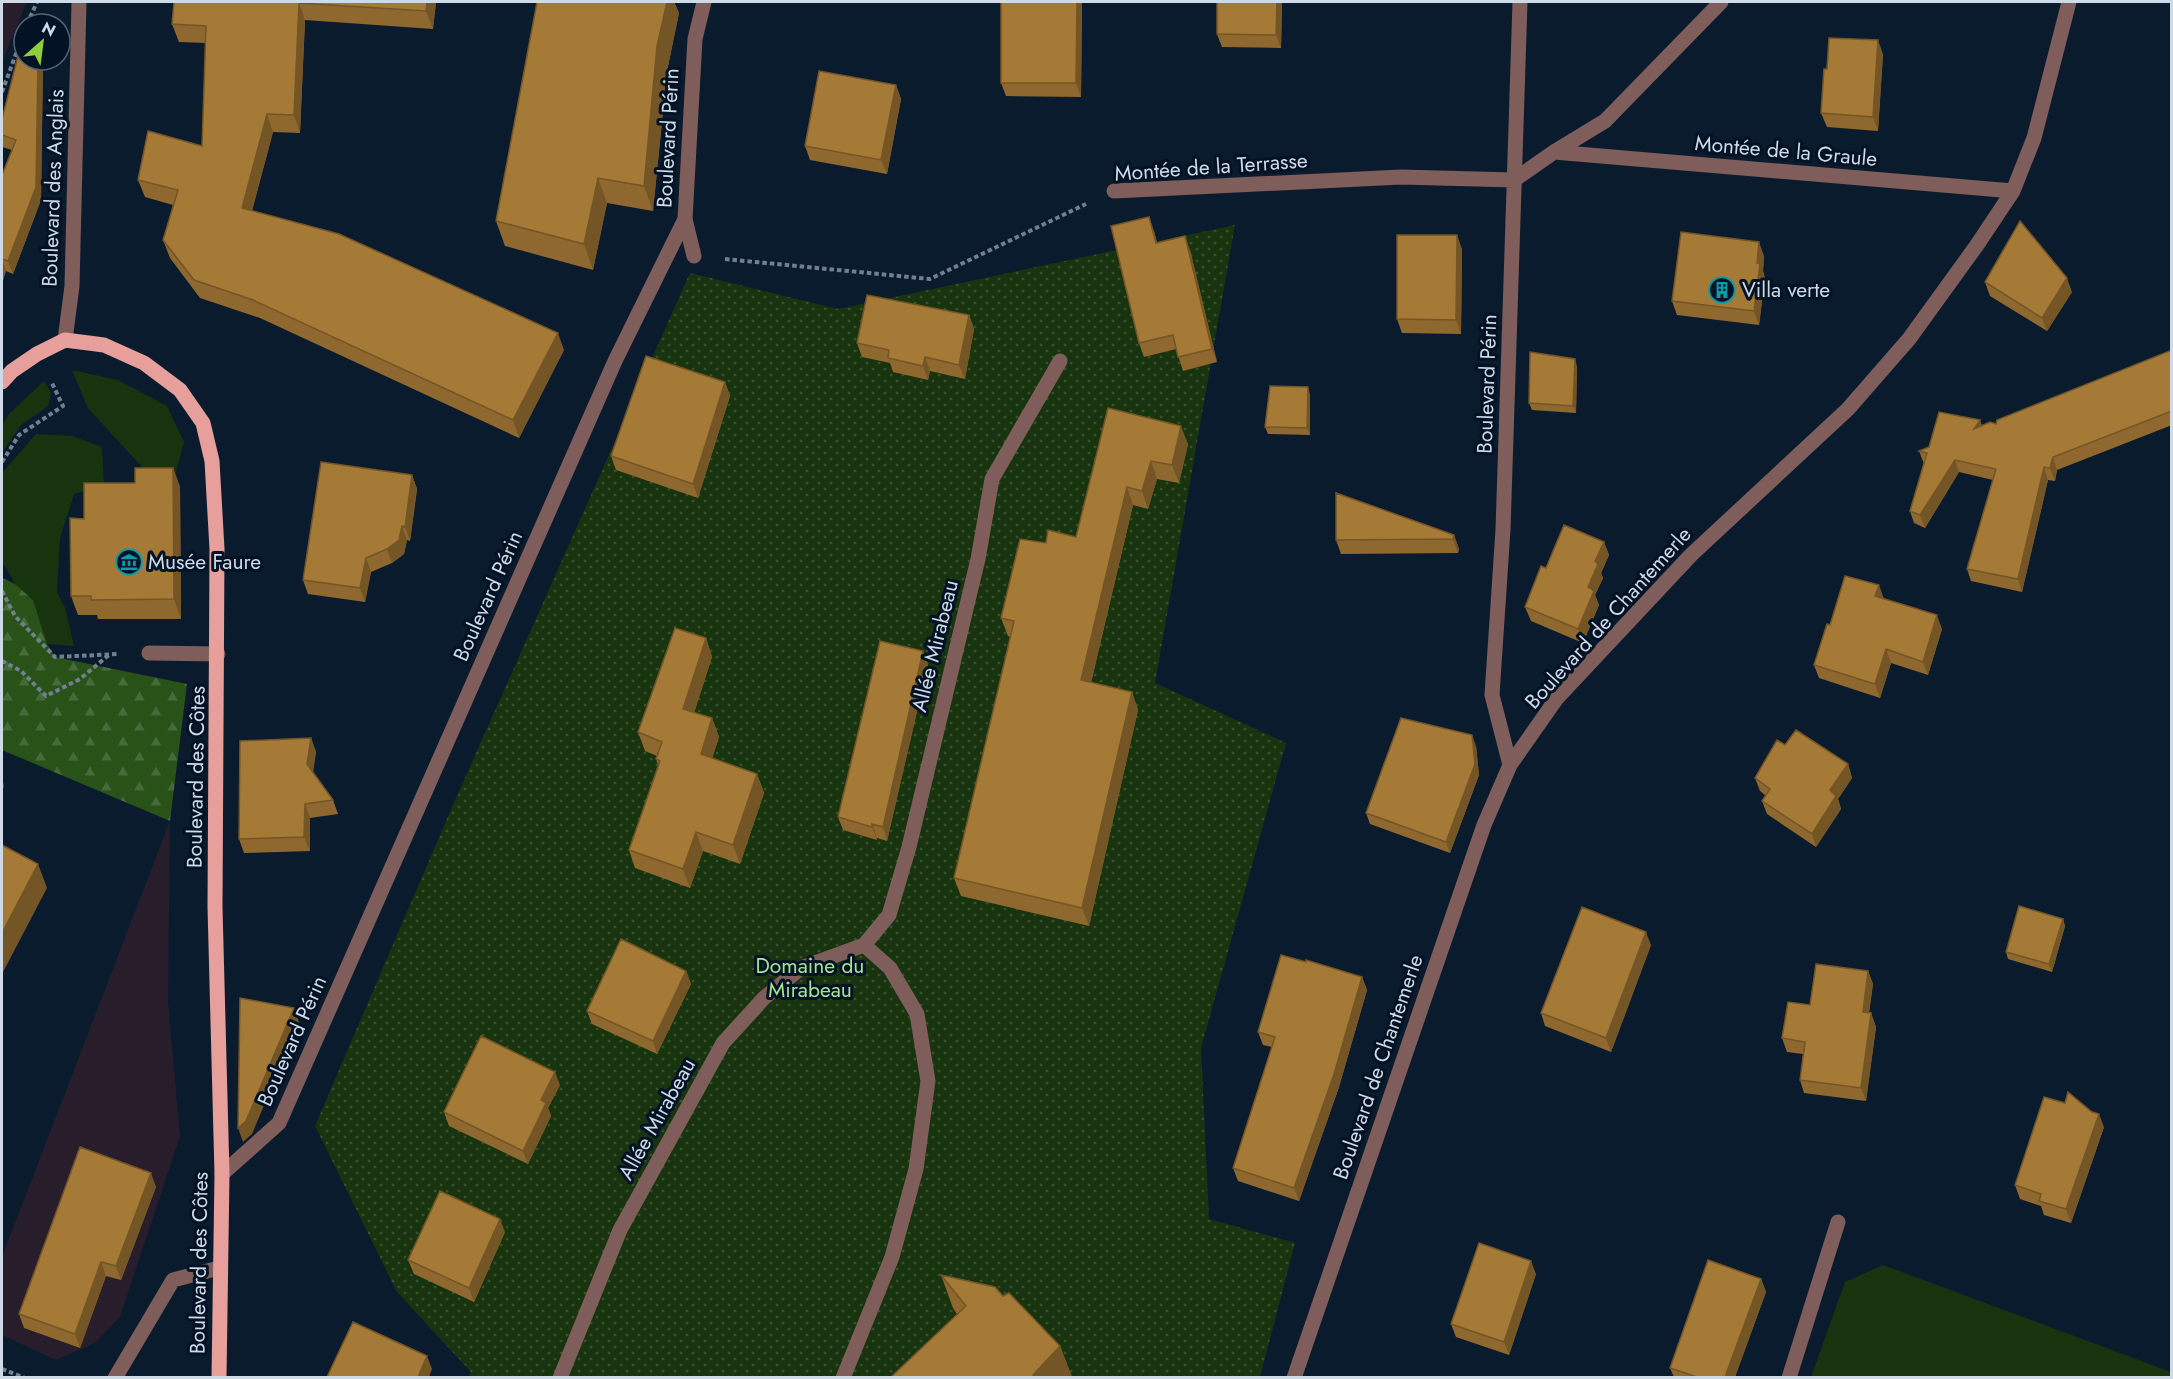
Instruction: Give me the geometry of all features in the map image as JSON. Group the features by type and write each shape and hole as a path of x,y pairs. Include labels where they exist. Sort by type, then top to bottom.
{"main road":[{"path":"2,382 12,371 37,354 65,340"},
{"name":"Boulevard des Côtes","path":"65,340 104,345 144,363 180,390 203,423 212,461 217,549 215,907 222,1174 219,1377"}],"street":[{"name":"Boulevard des Anglais","path":"65,340 72,286 79,2"},
{"name":"Boulevard Périn","path":"222,1174 279,1123 615,361 685,219 695,39 704,2"},
{"name":"Boulevard Périn","path":"1510,765 1492,695 1503,530 1520,2"},
{"path":"1514,180 1554,152 1605,122 1721,2"},
{"name":"Boulevard de Chantemerle","path":"1294,1377 1476,848 1510,765 1557,698 1676,572 1774,476 1848,409 1909,339 2013,191 2034,138 2069,2"},
{"name":"Montée de la Graule","path":"1554,152 2013,191"},
{"name":"Montée de la Terrasse","path":"1114,190 1401,177 1514,180"},
{"path":"685,219 694,256"},
{"name":"Allée Mirabeau","path":"560,1377 620,1230 723,1042 764,998 801,968 864,945 889,915 909,847 978,559 992,479 1060,362"},
{"path":"149,653 218,654"},
{"path":"843,1377 892,1257 916,1169 928,1081 917,1014 890,968 864,945"},
{"path":"1789,1377 1838,1222"},
{"path":"116,1377 173,1280 219,1268"}],"path":[{"path":"2,92 12,65"},
{"name":"Montée de la Terrasse","path":"694,256 930,279 1114,190"},
{"path":"2,462 19,435 63,406 37,354"},
{"path":"2,591 15,616 55,657 149,653"},
{"path":"2,661 21,671 46,696 80,679 111,654"},
{"path":"2,1369 25,1377"}],"shaded area":[{"path":"2,2 29,2 23,12 12,12 12,38 2,62"},
{"path":"170,821 168,1002 180,1136 120,1317 95,1343 56,1360 2,1335 2,1257"}],"green space":[{"name":"Domaine du Mirabeau","path":"1235,225 1155,683 1286,743 1201,1048 1209,1219 1295,1243 1260,1377 469,1377 471,1372 397,1292 315,1126 453,805 690,273 838,309"},
{"path":"72,370 118,380 167,406 184,442 175,475 142,467 88,408"},
{"path":"44,381 51,393 48,406 21,425 2,453 2,425 9,414"},
{"path":"36,434 72,436 102,447 104,485 74,494 60,538 57,592 65,608 74,646 47,644 33,600 15,584 2,561 2,473"},
{"path":"2,578 15,584 33,600 47,644 55,657 187,684 170,821 2,750"},
{"path":"1883,1265 2171,1372 2171,1377 1811,1377 1845,1282"}],"building":[{"path":"174,2 427,2 426,11 299,3 294,115 267,114 242,208 339,234 558,333 513,420 253,300 194,280 163,240 178,190 138,180 148,131 202,146 206,26 172,24"},
{"path":"537,2 667,2 657,46 644,186 598,178 584,244 496,221"},
{"path":"1001,2 1077,2 1076,83 1001,83"},
{"path":"1217,2 1277,2 1276,35 1217,34"},
{"path":"1829,38 1878,40 1873,117 1821,113"},
{"path":"819,71 896,85 881,160 805,146"},
{"path":"14,72 38,72 36,187 8,261 2,259 2,175 16,140 2,135 2,119"},
{"path":"1149,217 1156,243 1185,236 1212,349 1178,357 1173,335 1139,343 1111,226"},
{"path":"2020,221 2067,278 2042,318 1985,282"},
{"name":"Villa verte","path":"1681,232 1759,242 1757,263 1760,264 1754,311 1672,301"},
{"path":"1397,235 1457,235 1456,320 1397,319"},
{"path":"867,295 969,315 959,365 925,357 923,366 888,358 889,350 857,343"},
{"path":"2172,350 2172,411 2053,457 2050,468 2044,467 2018,579 1967,569 1996,469 1955,460 1920,515 1910,511 1927,453 1919,451 1929,447 1939,412 1980,420 1974,429 1990,422 1996,424 1997,420"},
{"path":"1530,352 1575,359 1573,406 1529,403"},
{"path":"646,356 725,382 693,484 611,456"},
{"path":"1270,386 1308,387 1307,428 1265,427"},
{"path":"1108,408 1181,426 1172,465 1151,461 1142,491 1127,487 1081,680 1132,692 1082,908 954,878 1014,621 1001,618 1020,539 1046,543 1048,530 1076,537"},
{"path":"321,462 412,475 405,527 402,526 399,540 387,549 366,558 360,588 303,580"},
{"name":"Musée Faure","path":"135,468 173,468 174,599 91,600 91,596 71,596 70,518 84,519 84,483 135,483"},
{"path":"1336,493 1454,535 1453,539 1336,540"},
{"path":"1564,525 1604,542 1595,561 1598,564 1588,587 1594,591 1578,629 1525,607 1541,566 1546,568"},
{"path":"1845,576 1879,585 1875,596 1937,615 1923,662 1886,649 1875,684 1814,665 1827,624 1830,625"},
{"path":"675,628 706,638 683,709 712,718 701,754 757,774 733,845 696,832 683,869 629,850 660,761 656,759 662,742 638,732"},
{"path":"880,641 923,651 883,827 872,824 872,827 838,817"},
{"path":"1401,718 1472,735 1475,764 1446,842 1366,813"},
{"path":"1796,730 1848,764 1830,790 1836,796 1812,834 1762,801 1770,789 1755,778 1777,740 1785,745"},
{"path":"311,738 307,764 333,800 305,804 304,837 239,839 240,741"},
{"path":"2,845 38,864 2,933"},
{"path":"2019,906 2063,919 2049,964 2006,952"},
{"path":"1582,907 1646,932 1606,1038 1541,1013"},
{"path":"621,939 686,971 653,1041 587,1011"},
{"path":"1281,955 1362,977 1334,1074 1294,1188 1233,1168 1275,1037 1258,1032"},
{"path":"1816,964 1868,971 1863,1012 1871,1013 1861,1088 1800,1080 1805,1042 1782,1038 1788,1002 1810,1005"},
{"path":"240,998 294,1008 246,1121 238,1128"},
{"path":"481,1036 555,1072 541,1100 546,1103 523,1151 444,1112"},
{"path":"2068,1092 2092,1112 2099,1114 2066,1209 2039,1201 2041,1194 2015,1185 2044,1097 2065,1103"},
{"path":"80,1147 151,1173 116,1266 101,1262 75,1334 19,1314"},
{"path":"440,1191 500,1219 469,1288 408,1260"},
{"path":"1479,1243 1531,1261 1504,1342 1451,1324"},
{"path":"1708,1260 1761,1279 1725,1377 1697,1377 1670,1368"},
{"path":"941,1275 995,1287 1003,1296 1009,1293 1060,1346 1033,1375 1035,1377 891,1377 966,1306"},
{"path":"353,1322 427,1356 418,1377 327,1377"}],"place":[{"name":"Villa verte","path":"1722,290"},
{"name":"Musée Faure","path":"129,562"}]}
